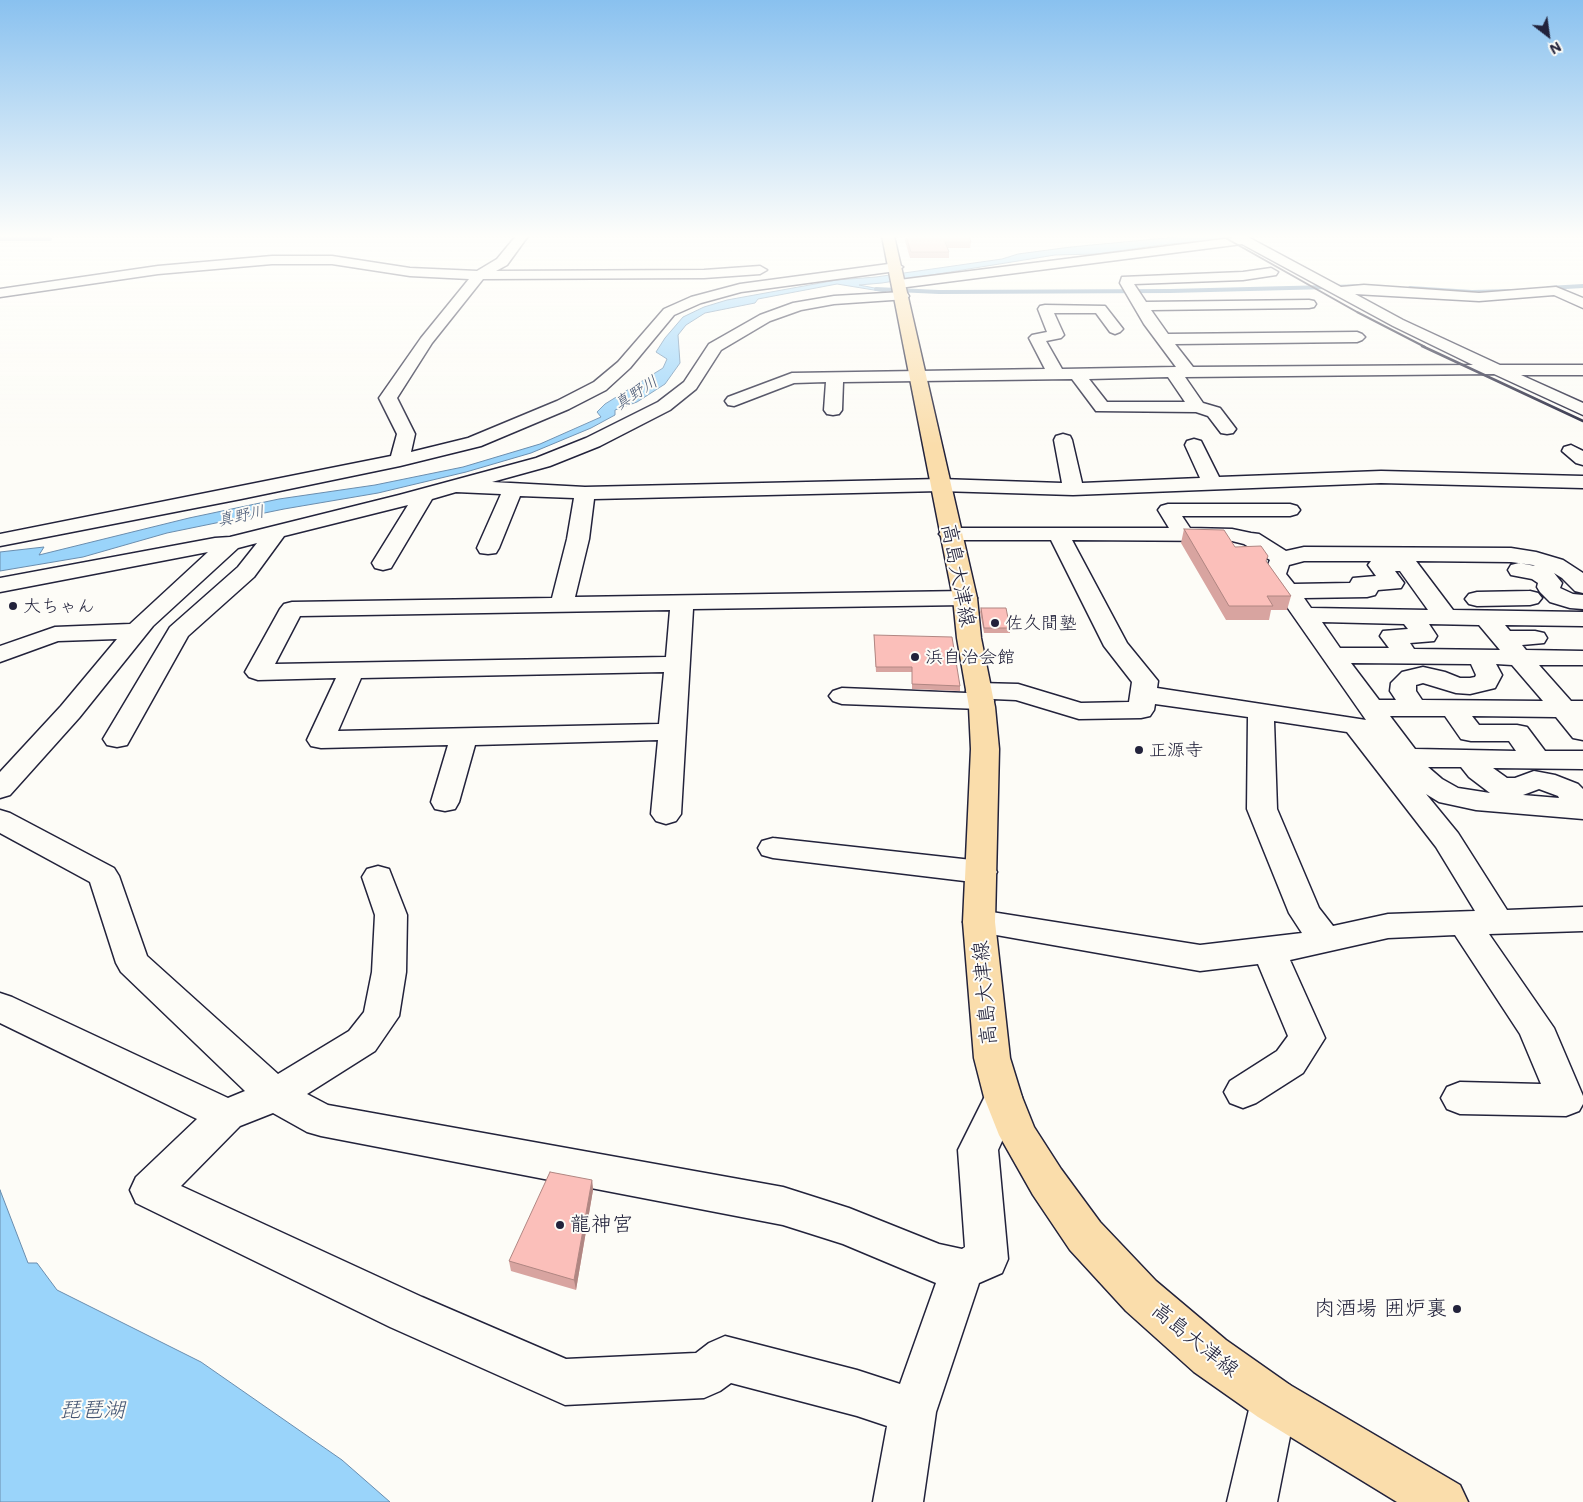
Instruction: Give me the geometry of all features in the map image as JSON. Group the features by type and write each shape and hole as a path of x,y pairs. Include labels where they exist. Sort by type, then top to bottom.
{"main road":[{"name":"高島大津線","path":"904,306 950,534 965,598 980,696 985,749 979,922 992,1058 1003,1097 1018,1135 1047,1182 1085,1236 1141,1296 1210,1356 1274,1401 1443,1502"}],"street":[{"path":"400,460 406,434 388,398 426,341 454,306"},
{"path":"0,540 241,493 400,460 474,442 563,405 600,386 624,365 668,312 682,306"},
{"path":"0,585 215,544 230,543 424,495 543,462 593,442 664,406 690,385 715,347 732,335 766,318 798,306"},
{"path":"1142,306 1163,339 1197,407"},
{"path":"1262,306 1292,338"},
{"path":"1366,306 1494,370 1583,410"},
{"path":"1056,374 1037,338 1056,335 1045,309 1100,309 1115,329"},
{"path":"1163,339 1356,337"},
{"path":"734,401 792,378 1180,372 1583,370"},
{"path":"1077,374 1102,407 1197,407 1214,412 1227,429"},
{"path":"834,377 834,410"},
{"path":"1063,440 1073,490"},
{"path":"1194,445 1212,483"},
{"path":"454,486 585,493 940,485 1073,490 1381,477 1583,482"},
{"path":"488,548 513,489"},
{"path":"562,605 578,539 585,493"},
{"path":"383,563 424,495"},
{"path":"1183,534 1168,510 1290,510"},
{"path":"117,739 178,632 246,572 277,531"},
{"path":"950,534 1183,534 1232,535 1251,539 1283,575 1305,614 1416,771 1426,780 1449,794 1476,801 1583,808"},
{"path":"842,696 980,696 1018,692 1080,711 1141,710 1145,681 1116,646 1058,534"},
{"path":"0,789 70,712 145,621 230,543"},
{"path":"1283,575 1304,554 1498,562 1538,573 1551,583 1548,587 1558,596 1570,601 1583,602"},
{"path":"1339,554 1386,616"},
{"path":"1498,562 1511,554 1536,559 1555,565 1570,573 1583,586"},
{"path":"1283,575 1323,584 1393,583 1379,565 1402,559"},
{"path":"1402,559 1439,608"},
{"path":"1498,562 1548,618"},
{"path":"677,664 258,672 292,609 965,598"},
{"path":"1305,614 1412,616 1475,600 1530,598"},
{"path":"1475,600 1548,618 1583,619"},
{"path":"1475,600 1503,638 1528,648 1583,658"},
{"path":"666,814 682,603"},
{"path":"1357,615 1353,623 1375,656"},
{"path":"1407,656 1392,636 1426,636 1412,616"},
{"path":"0,655 55,634 136,631"},
{"path":"1334,655 1480,657 1547,645 1558,647 1568,644 1575,639"},
{"path":"1528,648 1537,677 1573,709 1583,732"},
{"path":"1414,708 1403,691 1404,683 1411,677 1423,675 1436,677 1456,685 1470,686 1486,683 1489,675 1480,657"},
{"path":"352,670 321,740 672,732"},
{"path":"1537,677 1583,677"},
{"path":"1143,694 1356,725 1447,840 1498,922"},
{"path":"1452,707 1471,733 1517,733 1537,760"},
{"path":"1372,708 1573,709"},
{"path":"1261,711 1262,809 1305,913 1326,940"},
{"path":"445,802 464,737"},
{"path":"1407,758 1583,760"},
{"path":"1469,759 1487,779 1499,786 1512,788 1523,786 1534,780 1544,781 1568,790 1583,808"},
{"path":"0,820 103,876 133,963 275,1095 321,1120 783,1206 849,1227 938,1264 962,1270 987,1259 978,1150 1003,1097"},
{"path":"773,848 981,872"},
{"path":"378,877 391,915 389,972 382,1016 362,1041 275,1095 228,1115 150,1190 406,1312 565,1382 704,1375 725,1359 857,1393 913,1412"},
{"path":"979,922 1200,958 1290,948 1388,926 1583,919"},
{"path":"1460,1098 1566,1100 1536,1028 1464,923"},
{"path":"1243,1092 1290,1062 1307,1038 1270,950"},
{"path":"0,1006 228,1115"},
{"path":"898,1502 913,1412 962,1270"},
{"path":"1252,1502 1274,1401"}],"water":[{"name":"真野川","path":"740,306 705,313 686,325 678,335 680,363 665,384 637,402 615,410 615,415 591,428 531,453 466,472 378,493 284,509 167,533 83,557 0,571 0,552 44,547 39,555 189,518 279,499 375,485 463,467 540,444 601,417 597,412 605,404 663,368 667,359 656,352 665,338 683,317 704,307"},
{"name":"琵琶湖","path":"0,1190 28,1263 37,1263 57,1290 201,1362 342,1460 390,1502 0,1502"}],"building":[{"path":"1184,529 1224,530 1235,547 1261,546 1268,556 1266,561 1291,596 1267,596 1273,606 1229,606"},
{"name":"佐久間塾","path":"981,608 1006,608 1010,628 984,628"},
{"name":"浜自治会館","path":"874,635 952,637 960,686 912,684 912,667 876,667"},
{"name":"龍神宮","path":"550,1172 592,1180 574,1280 509,1261"}],"railway":[{"path":"1347,306 1425,347"},
{"path":"1422,346 1583,421"}],"place":[{"name":"大ちゃん","path":"13,606"},
{"name":"佐久間塾","path":"995,623"},
{"name":"浜自治会館","path":"915,657"},
{"name":"正源寺","path":"1139,750"},
{"name":"龍神宮","path":"560,1225"},
{"name":"肉酒場 囲炉裏","path":"1457,1309"}]}
